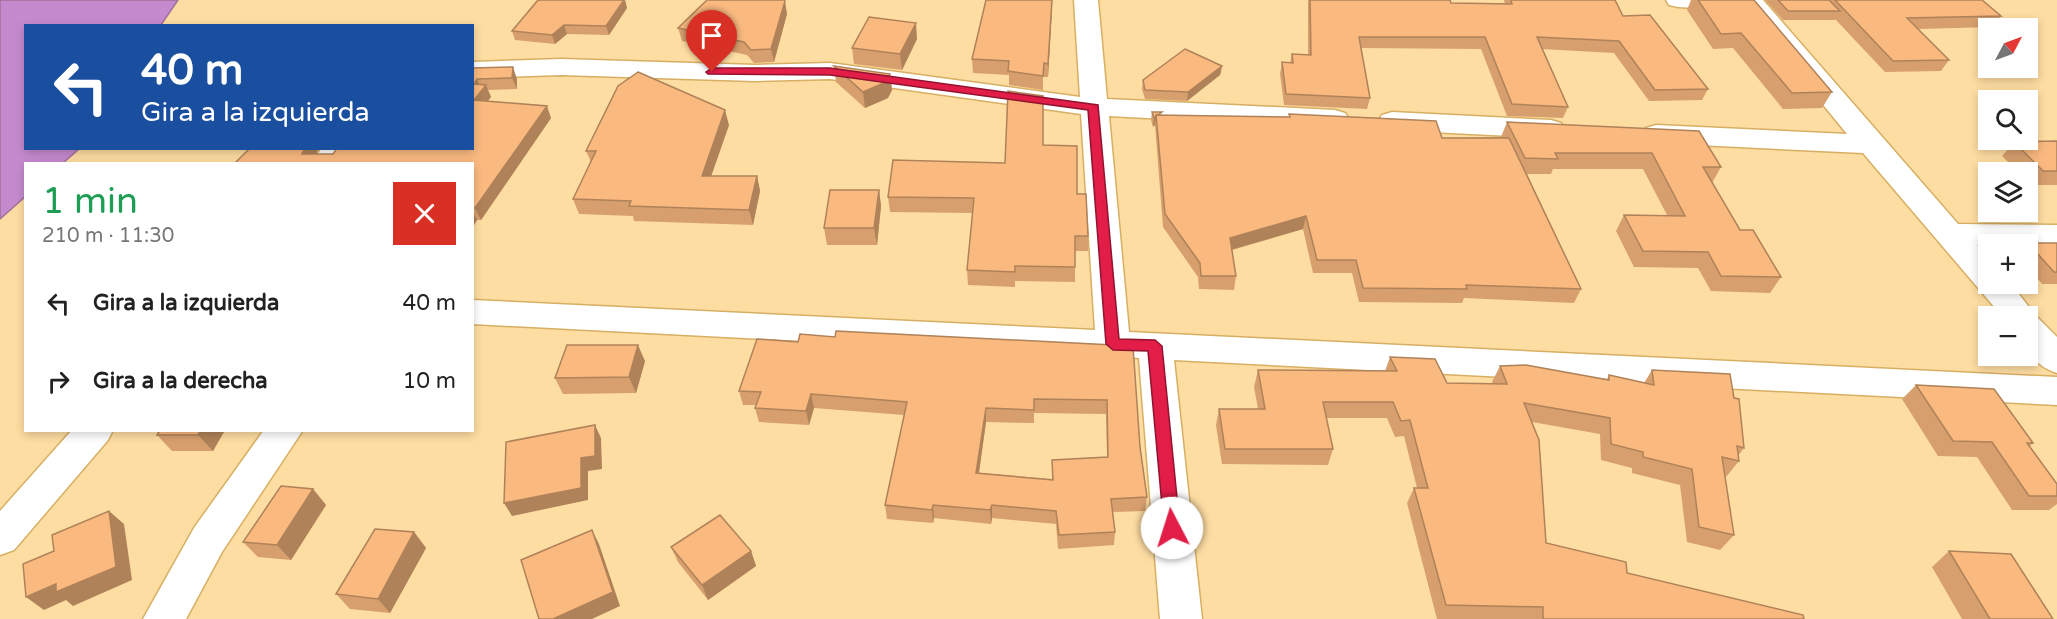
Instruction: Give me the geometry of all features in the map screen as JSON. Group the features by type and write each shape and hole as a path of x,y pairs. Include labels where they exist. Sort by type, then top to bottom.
{"street":[{"path":"1085,0 1113,344"},
{"path":"1678,0 1751,2 1978,266"},
{"path":"474,70 561,67 755,73 830,71 1094,107 1572,130"},
{"path":"1632,133 1871,144"},
{"path":"1951,234 2057,236"},
{"path":"2001,294 2011,306"},
{"path":"474,312 2057,391"},
{"path":"2038,338 2057,360"},
{"path":"1155,346 1180,619"},
{"path":"0,537 93,432"},
{"path":"164,619 208,540 284,432"}],"shaded area":[{"path":"0,0 178,0 162,24 24,24 24,150 78,150 64,162 24,162 24,198 0,219"}],"building":[{"path":"538,0 624,0 606,26 564,25 552,35 512,31"},
{"path":"707,0 784,0 771,49 751,50 744,42 678,28"},
{"path":"986,0 1052,0 1048,64 1044,63 1043,76 1008,71 1009,61 972,59"},
{"path":"1310,0 1450,0 1451,3 1512,4 1511,0 1615,0 1623,16 1650,15 1708,89 1655,90 1619,41 1537,37 1568,107 1512,104 1485,37 1359,37 1370,98 1286,94 1282,62 1293,63 1292,54 1311,55"},
{"path":"1698,0 1754,0 1832,92 1792,93 1741,33 1721,34"},
{"path":"1778,0 1829,0 1840,11 1788,11"},
{"path":"1835,0 1982,0 2001,16 1907,18 1949,60 1893,61"},
{"path":"869,17 916,23 900,54 852,48"},
{"path":"1185,49 1222,66 1188,92 1145,90 1143,80"},
{"path":"834,66 890,74 886,82 863,92"},
{"path":"513,67 512,78 477,79 474,84 474,68"},
{"path":"638,72 725,110 702,176 757,176 749,210 629,206 631,201 573,199 596,151 586,151 618,86"},
{"path":"474,84 486,85 474,100"},
{"path":"1008,91 1043,96 1043,145 1077,146 1077,194 1086,194 1088,236 1075,236 1075,267 1015,266 1015,272 967,270 974,198 888,197 893,160 1005,163"},
{"path":"474,100 547,106 475,208 474,162 236,162 248,150 304,150 302,154 333,154 336,150 474,150"},
{"path":"1152,112 1162,112 1154,118"},
{"path":"1289,114 1436,121 1442,138 1509,138 1581,289 1466,285 1467,289 1363,288 1356,260 1317,260 1306,216 1230,238 1236,276 1201,276 1200,263 1165,214 1156,115 1290,117"},
{"path":"1507,122 1699,131 1721,167 1703,167 1740,230 1753,230 1781,277 1721,276 1708,252 1643,251 1624,215 1685,216 1652,153 1555,153 1558,159 1525,158"},
{"path":"2038,141 2057,141 2057,171 2043,171 2038,166 2038,162 2034,162 2022,150 2038,150"},
{"path":"830,190 879,190 874,228 824,228"},
{"path":"2038,243 2057,243 2057,272 2054,272 2038,254"},
{"path":"836,331 1133,346 1140,447 1147,497 1111,499 1115,532 1059,535 1056,511 992,505 990,510 933,505 932,510 885,505 907,402 811,394 806,411 755,408 761,392 739,391 757,339 798,342 800,334 835,337","holes":["1034,399 1107,400 1108,457 1052,460 1053,480 976,473 986,408 1034,410"]},
{"path":"567,345 638,345 629,377 555,378"},
{"path":"1390,357 1435,359 1447,383 1507,384 1500,366 1526,365 1609,380 1609,375 1654,385 1652,370 1730,374 1734,398 1739,399 1744,448 1737,446 1739,461 1722,457 1734,535 1699,527 1692,469 1643,457 1643,452 1611,444 1610,418 1524,403 1539,440 1546,543 1626,562 1627,573 1803,615 1804,619 1543,619 1543,607 1446,605 1414,488 1428,488 1410,420 1401,421 1393,402 1323,402 1333,449 1225,449 1219,409 1265,409 1258,370 1397,371"},
{"path":"1916,385 1994,389 2033,443 2027,443 2057,484 2057,496 2029,496 1992,442 1953,441"},
{"path":"595,425 595,456 581,458 581,488 504,503 506,442"},
{"path":"159,432 200,432 198,435 157,435"},
{"path":"281,486 313,489 277,545 243,542"},
{"path":"109,511 116,567 56,592 56,584 26,597 23,564 54,551 52,535"},
{"path":"720,515 751,551 702,585 671,547"},
{"path":"375,529 414,532 378,599 336,594"},
{"path":"592,530 613,592 553,619 539,619 521,560"},
{"path":"1949,551 2011,554 2053,619 1990,619"}],"route":[{"path":"712,72 830,71 1094,107 1113,344 1155,346 1172,528"}]}
